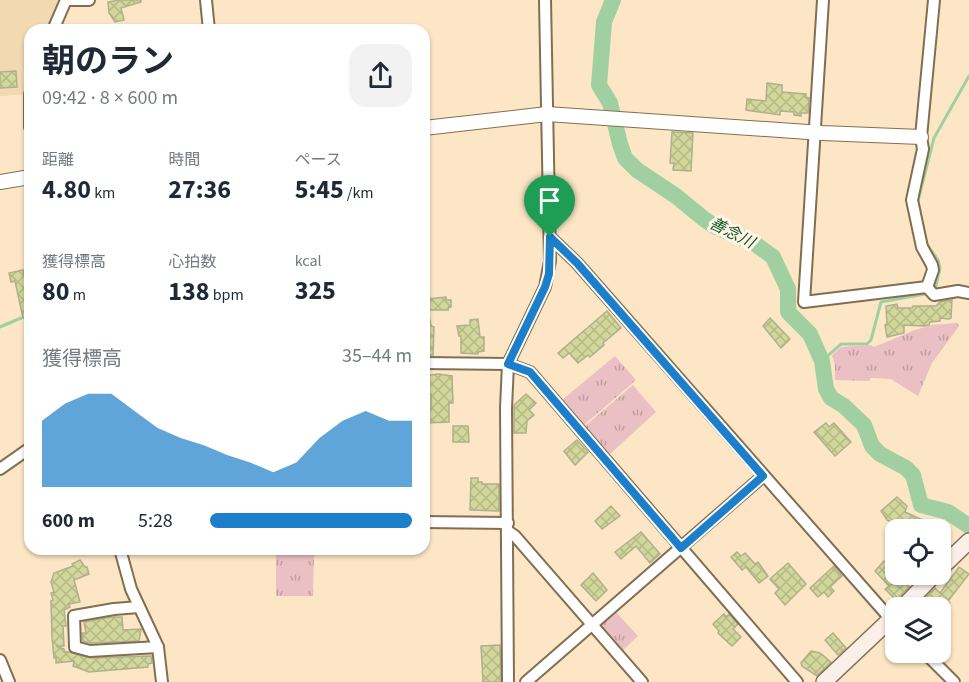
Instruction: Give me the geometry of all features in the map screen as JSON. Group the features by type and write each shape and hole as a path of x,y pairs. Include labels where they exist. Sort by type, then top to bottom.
{"main road":[{"path":"951,559 969,541"},
{"path":"914,597 925,585"},
{"path":"824,682 885,628"}],"street":[{"path":"56,24 66,0 89,0"},
{"path":"205,0 208,24"},
{"path":"508,682 506,408 508,364 549,274 545,0"},
{"path":"823,0 804,302 927,287"},
{"path":"927,287 933,270 922,247 912,200 923,149 921,137 934,0"},
{"path":"430,127 547,114 921,137"},
{"path":"0,182 24,178"},
{"path":"550,237 577,263 763,476 885,610"},
{"path":"927,287 934,295 958,291 969,293"},
{"path":"430,363 508,364 530,372 797,682"},
{"path":"0,469 24,452"},
{"path":"526,682 763,476"},
{"path":"430,522 508,528 642,682"},
{"path":"121,555 124,570 158,647 162,682"},
{"path":"139,607 74,616 75,647 90,651 158,647"},
{"path":"0,660 9,682"},
{"path":"935,663 954,682"}],"shaded area":[{"path":"0,0 60,0 50,24 24,24 24,94 0,96"}],"green space":[{"path":"957,323 959,326 932,363 918,396 891,379 835,380 832,355 841,347 871,345 874,347 932,325"},
{"path":"615,356 636,380 584,425 562,400"},
{"path":"633,385 656,412 610,454 585,426"},
{"path":"276,555 314,555 313,596 276,596"},
{"path":"614,610 638,636 621,652 598,627"}],"building":[{"path":"141,0 141,2 121,8 124,20 115,22 109,13 108,2"},
{"path":"16,71 17,87 0,88 0,72"},
{"path":"767,83 782,85 782,92 806,94 809,98 808,113 801,113 801,116 794,115 794,112 780,111 780,115 746,110 747,99 766,101"},
{"path":"672,132 693,133 691,171 673,170 674,163 670,163"},
{"path":"23,270 24,318 15,281 11,282 9,273"},
{"path":"446,297 446,300 451,300 451,307 448,310 430,310 430,299"},
{"path":"952,300 951,318 940,318 940,321 930,322 929,325 924,326 904,325 904,333 887,337 886,306 897,304 898,308 912,308 913,306 936,306 940,302"},
{"path":"607,311 621,328 590,357 588,355 578,363 569,353 563,358 558,353"},
{"path":"770,318 790,339 781,348 763,326"},
{"path":"478,319 480,337 484,337 484,351 478,354 461,353 461,336 459,336 457,326 470,325 470,320"},
{"path":"430,321 431,326 434,327 433,355 430,355"},
{"path":"430,375 452,376 453,403 449,403 449,422 430,423"},
{"path":"526,394 536,403 529,410 534,415 527,421 526,433 514,433 514,405"},
{"path":"826,423 829,427 834,423 851,442 835,456 814,432"},
{"path":"453,426 468,426 469,442 453,442"},
{"path":"577,440 588,452 575,465 564,451"},
{"path":"471,478 478,478 478,482 482,484 499,484 499,511 470,510"},
{"path":"897,497 907,506 905,512 921,519 886,519 881,511"},
{"path":"611,506 620,516 602,529 595,521"},
{"path":"641,532 660,554 650,563 636,546 621,559 615,552"},
{"path":"737,552 741,556 745,553 755,564 758,562 768,576 759,583 746,567 742,570 731,557"},
{"path":"80,560 87,567 89,574 74,580 80,602 69,604 70,607 64,610 66,626 63,626 64,646 56,646 64,649 65,652 90,658 151,656 152,663 148,664 148,667 89,672 73,666 74,661 56,663 52,638 51,601 53,600 51,593 54,592 51,582 54,573 73,566 72,564"},
{"path":"885,562 885,582 875,571"},
{"path":"788,563 806,584 785,605 775,593 779,589 770,579"},
{"path":"834,566 842,576 830,587 834,591 828,597 824,592 818,597 810,588"},
{"path":"959,567 969,574 951,597 926,597 935,588 940,593 946,585 951,585 951,578"},
{"path":"593,573 607,590 596,601 581,585"},
{"path":"907,585 909,587 899,597 893,597 885,589 889,586"},
{"path":"724,614 726,617 729,614 738,624 733,629 741,637 732,646 718,633 719,631 713,624"},
{"path":"122,617 123,630 141,629 139,641 91,643 83,641 82,633 86,633 84,622"},
{"path":"833,633 846,648 838,655 825,640"},
{"path":"500,645 501,682 483,682 481,646"},
{"path":"811,651 820,653 831,662 817,676 801,663"}],"waterway":[{"name":"善念川","path":"613,0 604,22 599,85 610,103 625,158 637,170 676,196 704,219 716,227 754,243 773,257 788,289 788,312 810,334 822,361 826,389 831,398 844,406 864,425 872,446 880,454 906,468 913,475 921,505 948,512 969,526"},
{"path":"822,361 841,344 867,344 871,340 881,302 925,294 936,286 940,268 938,260 926,243 918,201 934,138 969,76"},
{"path":"0,327 21,318"}],"route":[{"path":"550,237 577,263 763,476 681,548 530,372 508,364 545,287 549,274 550,237"}]}
